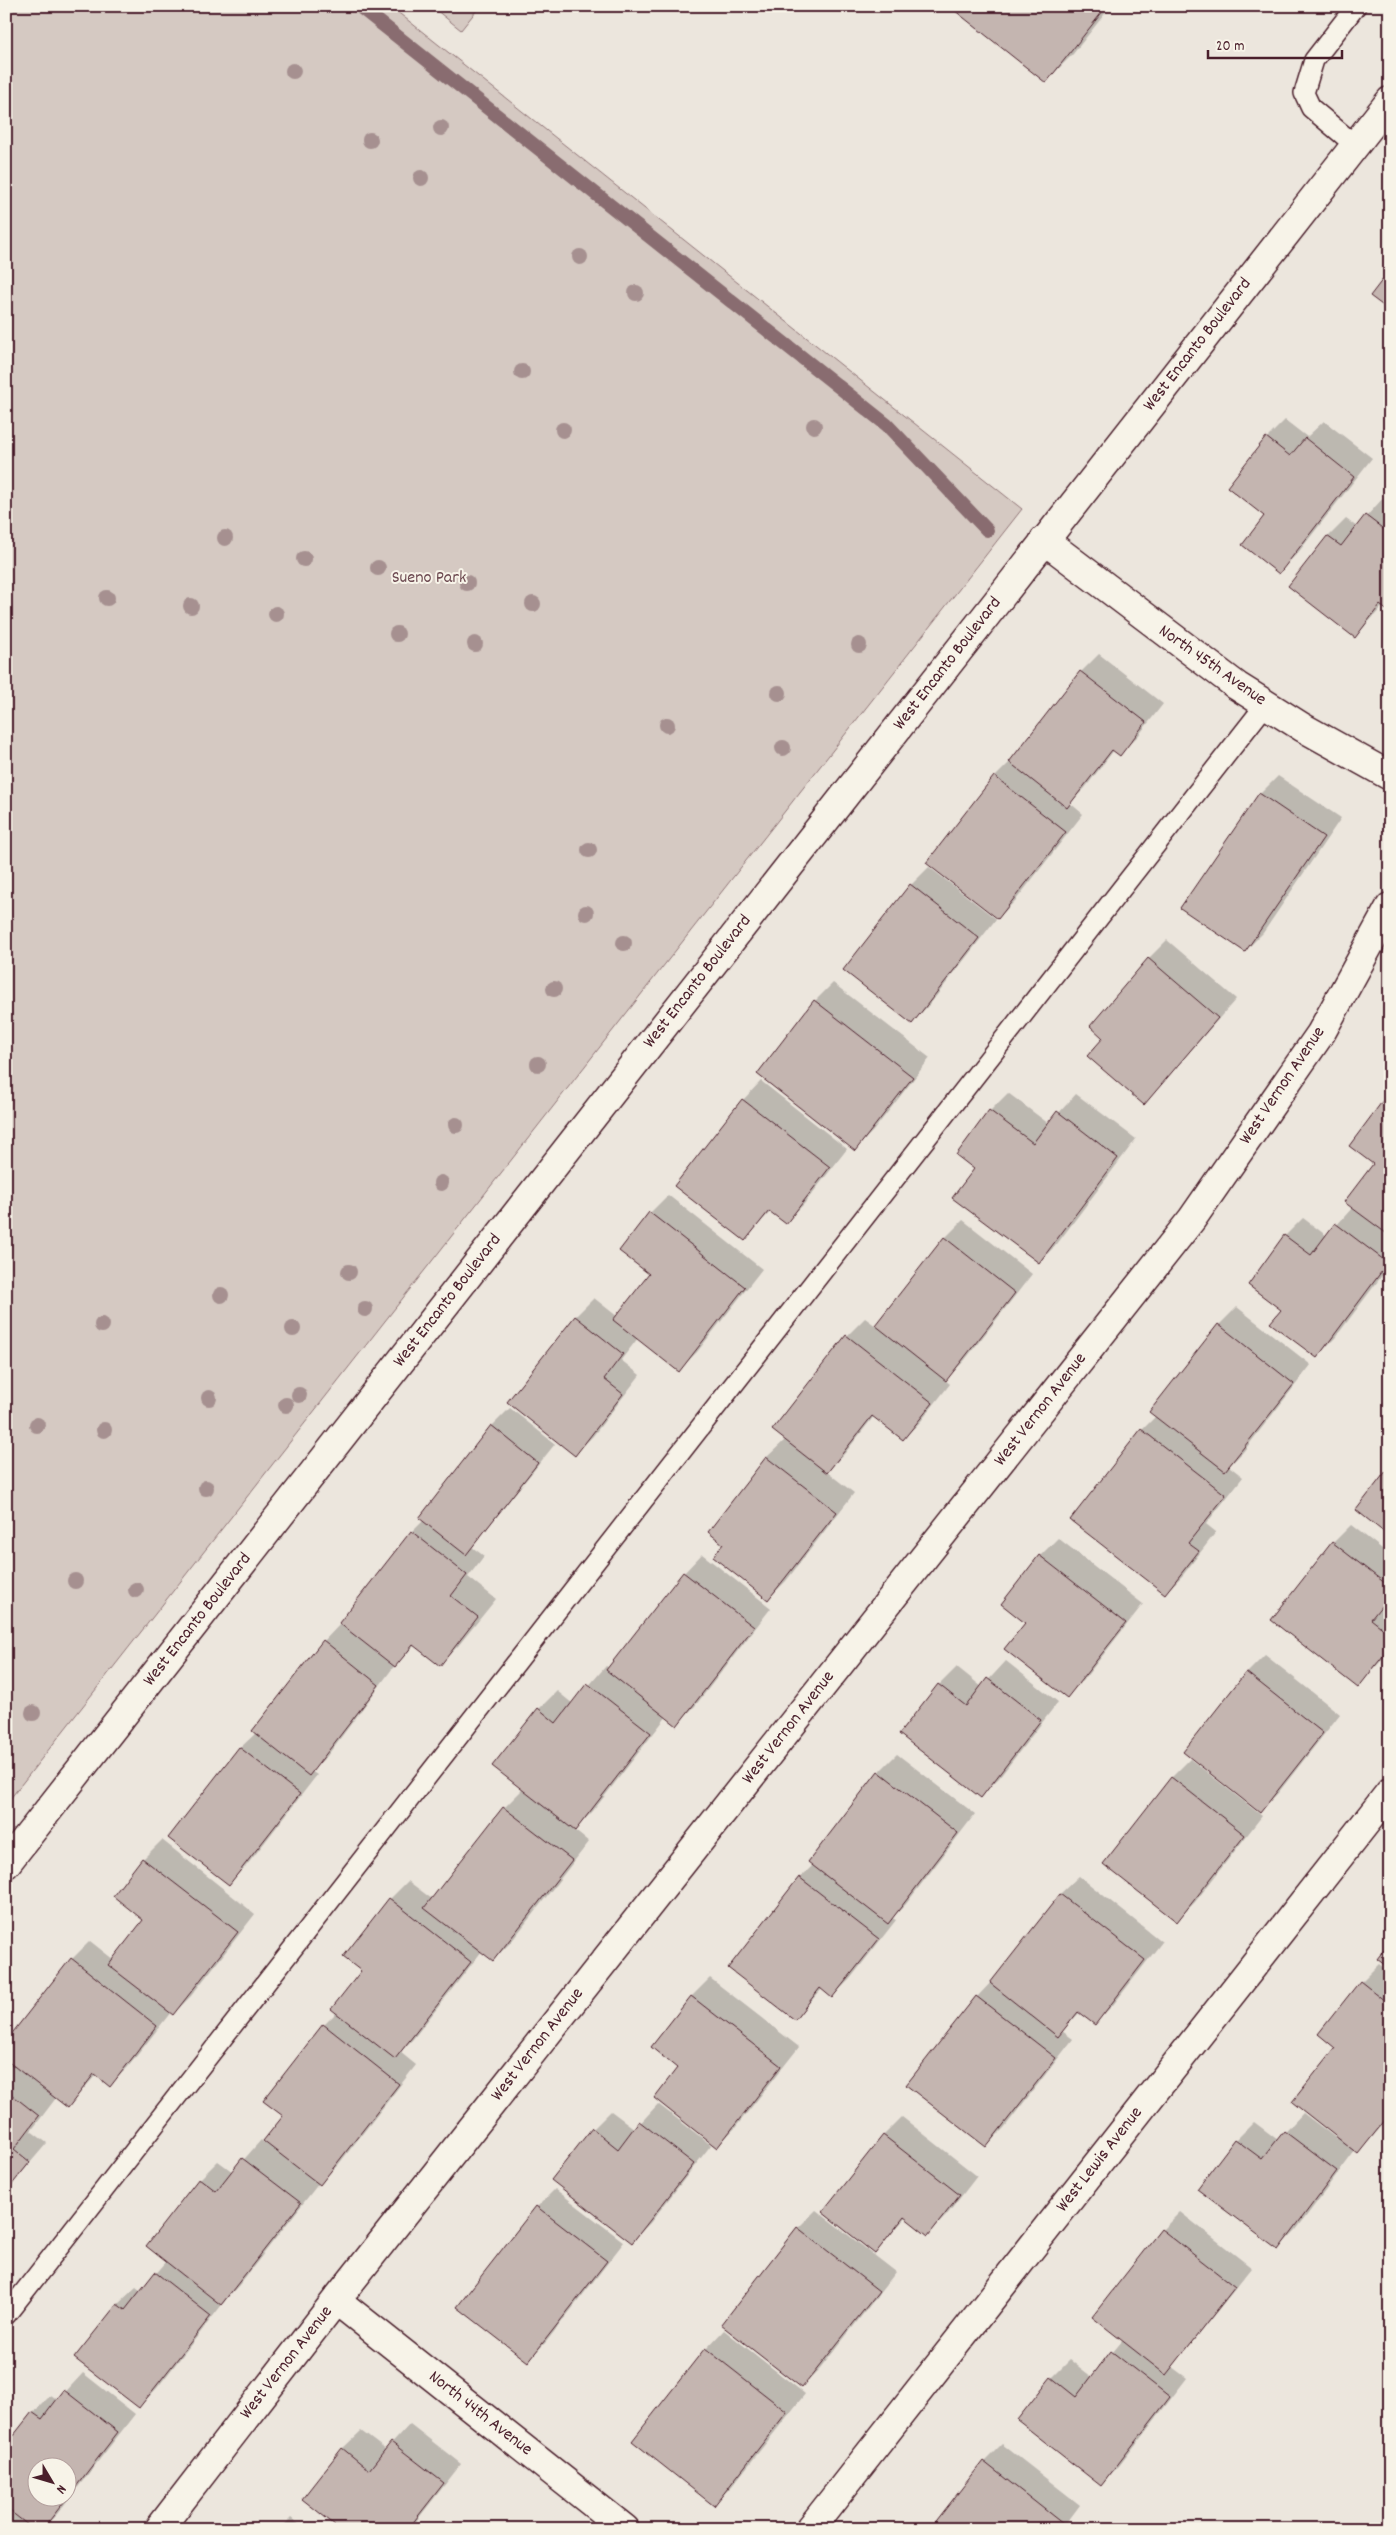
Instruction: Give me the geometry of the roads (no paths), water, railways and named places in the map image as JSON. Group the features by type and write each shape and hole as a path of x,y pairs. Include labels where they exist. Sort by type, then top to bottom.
{"street":[{"name":"West Encanto Boulevard","path":"6,1864 1390,101"},
{"name":"North 45th Avenue","path":"1044,540 1237,686 1302,727 1390,776"},
{"name":"West Vernon Avenue","path":"159,2529 336,2300 1192,1219 1321,1033 1390,906"},
{"name":"West Lewis Avenue","path":"810,2529 1390,1792"},
{"name":"North 44th Avenue","path":"336,2300 625,2529"}],"lane":[{"path":"1355,145 1310,108 1304,92 1314,60 1356,6"},
{"path":"6,2315 1266,704"}],"waterway":[{"path":"359,6 887,425 987,530"}],"park label":[{"name":"Sueno Park","path":"429,578"}]}
